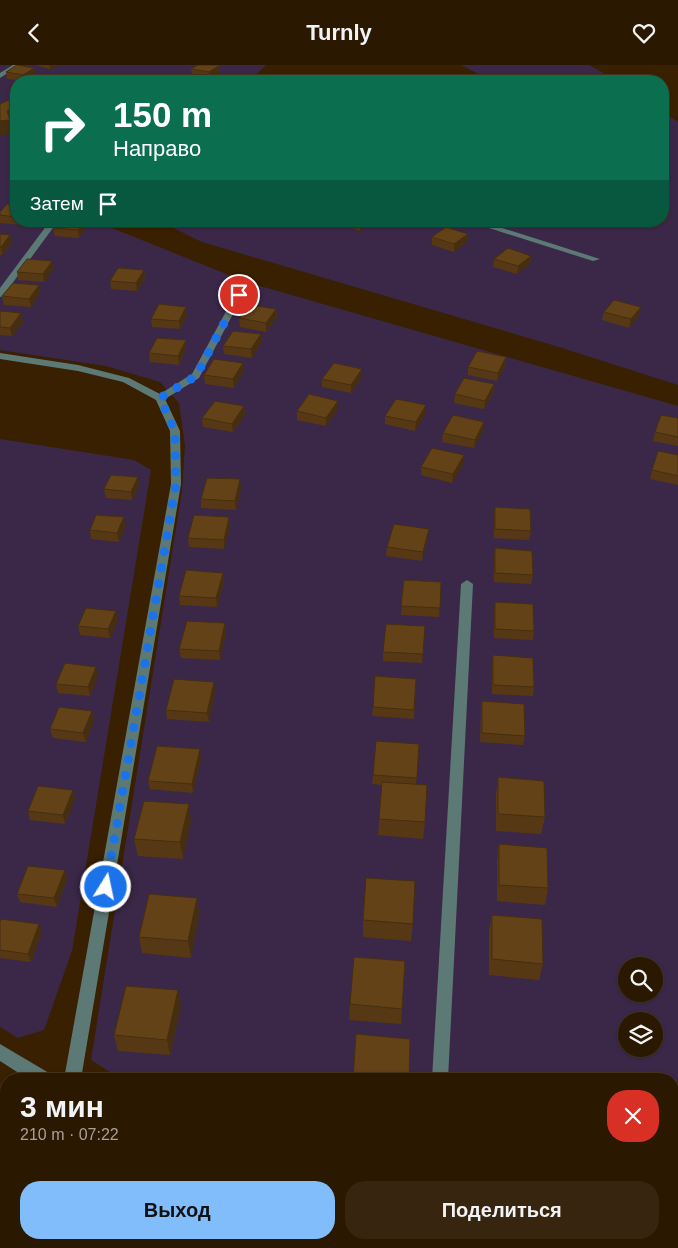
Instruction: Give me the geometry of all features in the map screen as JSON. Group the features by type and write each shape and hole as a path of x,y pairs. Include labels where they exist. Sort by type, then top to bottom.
{"street":[{"path":"0,76 17,65"},
{"path":"0,294 50,227"},
{"path":"490,227 596,259"},
{"path":"160,398 196,376 239,295"},
{"path":"0,356 78,368 126,380 160,398 175,431 176,484 73,1073"},
{"path":"440,1073 467,584"},
{"path":"0,1052 33,1073"}],"shaded area":[{"path":"0,65 266,65 255,75 10,75 10,227 111,227 246,282 678,406 678,1073 112,1073 91,1060 182,491 185,446 179,403 160,382 106,366 0,350"},
{"path":"461,65 589,65 606,75 480,75"},
{"path":"669,116 678,122 678,385 559,347 202,242 171,227 669,227"},
{"path":"0,439 134,460 151,470 72,951 44,1030 18,1038 0,1027"}],"building":[{"path":"17,65 34,68 23,75 6,72"},
{"path":"198,65 220,65 209,72 191,69"},
{"path":"10,99 10,109 7,111 10,120 0,121 0,104"},
{"path":"7,204 10,204 10,216 0,215 0,212"},
{"path":"54,227 80,227 78,230"},
{"path":"446,227 468,234 454,244 432,237"},
{"path":"0,234 10,235 1,247 0,247"},
{"path":"508,248 531,256 518,266 494,259"},
{"path":"27,259 52,261 43,274 17,272"},
{"path":"118,268 144,270 136,283 110,281"},
{"path":"13,283 39,285 29,299 2,296"},
{"path":"614,300 641,307 631,319 604,312"},
{"path":"159,304 186,307 179,321 151,319"},
{"path":"250,305 276,309 266,323 239,318"},
{"path":"0,311 21,313 10,328 0,327"},
{"path":"233,331 261,334 251,349 223,346"},
{"path":"157,338 186,340 178,356 149,353"},
{"path":"477,351 506,357 498,373 468,367"},
{"path":"214,359 243,363 233,379 204,375"},
{"path":"334,363 362,369 351,385 322,379"},
{"path":"464,378 494,384 485,401 455,394"},
{"path":"309,394 338,401 326,418 297,411"},
{"path":"396,399 426,405 416,422 385,416"},
{"path":"215,401 244,406 232,424 202,418"},
{"path":"453,415 484,422 475,440 443,433"},
{"path":"661,415 678,418 678,437 655,432"},
{"path":"432,448 464,455 453,474 421,467"},
{"path":"658,451 678,455 678,476 652,470"},
{"path":"111,475 138,477 131,492 104,489"},
{"path":"207,478 240,479 235,501 201,499"},
{"path":"495,507 530,509 531,531 495,529"},
{"path":"96,515 124,517 117,533 90,530"},
{"path":"194,515 229,517 224,540 188,538"},
{"path":"394,524 429,529 423,552 387,547"},
{"path":"495,548 532,551 533,575 495,573"},
{"path":"186,570 223,573 216,598 179,596"},
{"path":"404,580 441,582 440,608 401,606"},
{"path":"495,602 533,604 534,631 495,629"},
{"path":"86,608 116,611 108,629 78,626"},
{"path":"187,621 225,623 219,651 179,649"},
{"path":"386,624 425,626 423,654 383,652"},
{"path":"493,655 533,658 534,687 493,685"},
{"path":"65,663 96,667 88,687 56,684"},
{"path":"375,676 416,679 414,710 373,707"},
{"path":"174,679 214,682 207,713 166,710"},
{"path":"482,701 524,704 525,736 482,733"},
{"path":"59,707 92,711 83,733 50,729"},
{"path":"376,741 419,744 417,778 373,775"},
{"path":"157,746 200,749 192,784 148,781"},
{"path":"498,777 544,781 545,817 498,814"},
{"path":"382,782 427,785 425,822 379,819"},
{"path":"38,786 73,790 63,815 28,811"},
{"path":"144,801 189,804 180,842 134,839"},
{"path":"499,844 547,848 548,888 499,885"},
{"path":"28,866 65,870 54,898 17,894"},
{"path":"366,878 415,881 413,924 363,920"},
{"path":"149,894 197,898 188,941 139,937"},
{"path":"492,915 542,919 543,964 492,959"},
{"path":"1,919 39,924 28,954 0,950"},
{"path":"354,957 405,961 402,1009 350,1004"},
{"path":"126,986 178,990 167,1040 114,1035"},
{"path":"356,1034 410,1039 409,1073 353,1073"}],"route":[{"path":"106,887 176,484 175,431 160,398 196,376 239,295"}]}
